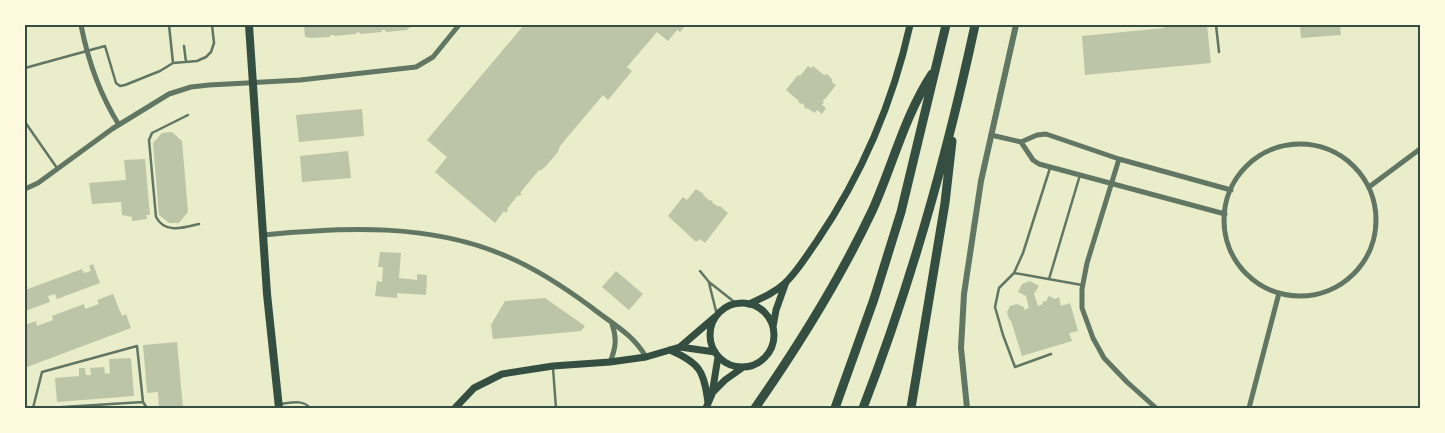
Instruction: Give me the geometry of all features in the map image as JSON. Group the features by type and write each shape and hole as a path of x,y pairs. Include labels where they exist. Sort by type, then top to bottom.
{"highway":[{"path":"835,408 871,308 901,212 946,25"},
{"path":"863,408 899,307 928,213 955,114 975,25"},
{"path":"755,408 801,338 850,255 880,194 919,94 936,68"},
{"path":"911,408 945,203 955,114"}],"main road":[{"path":"249,25 267,294 279,406"},
{"path":"455,408 474,388 502,374 553,366 610,362 646,357 680,347 722,310 737,304 749,304 770,295 786,282 826,227 862,163 888,100 910,25"},
{"path":"680,347 716,354 726,363 736,367 756,364 765,358 771,349 774,338 773,328 776,310 786,282"},
{"path":"749,304 762,310 769,318 773,328"},
{"path":"707,406 712,394 716,354 710,337 711,327 716,316"},
{"path":"670,350 688,358 700,370 706,383 707,406"},
{"path":"712,394 725,380 742,367"}],"street":[{"path":"81,25 86,51 95,80 105,103 119,125"},
{"path":"25,189 38,183 119,125 168,94 191,87 209,85 338,76 416,67 433,57 459,25"},
{"path":"967,408 961,348 961,322 974,220 1016,25"},
{"path":"991,135 1021,142 1037,135 1046,134 1119,159 1231,190"},
{"path":"1021,142 1033,160 1050,167 1225,214"},
{"path":"1299,144 1320,146 1340,155 1356,169 1369,187 1375,208 1376,229 1370,250 1358,269 1342,284 1323,293 1301,296 1279,293 1260,285 1244,272 1236,260 1226,235 1225,214 1231,190 1242,171 1258,157 1278,147 1299,144"},
{"path":"1369,187 1420,148"},
{"path":"1119,159 1087,263 1082,285 1082,308 1093,338 1104,358 1156,408"},
{"path":"263,235 332,229 364,229 439,237 475,245 507,256 538,271 566,289 626,332 638,343 646,357"},
{"path":"1249,408 1279,293"},
{"path":"610,362 616,344 616,334 612,323"}],"lane":[{"path":"169,25 173,63"},
{"path":"25,68 105,46 116,83 120,86 126,85 160,71 173,63 196,61 206,57 211,52 214,43 212,25"},
{"path":"1216,25 1219,52"},
{"path":"184,46 186,62"},
{"path":"188,115 152,133 149,140 156,217 159,224 165,228 182,228 199,224"},
{"path":"25,122 58,169"},
{"path":"1050,167 1024,253 1014,273 999,288 996,307 1003,335 1015,367 1051,354"},
{"path":"1049,279 1080,175"},
{"path":"700,271 709,282 737,304"},
{"path":"1014,273 1082,285"},
{"path":"709,282 716,316"},
{"path":"33,408 42,372 137,346 143,402 147,408"},
{"path":"553,366 556,408"},
{"path":"46,408 143,402"},
{"path":"279,406 302,402 310,408"}],"building":[{"path":"304,25 410,25 410,28 407,28 408,30 386,32 381,30 382,32 360,34 359,32 356,34 308,38 305,37"},
{"path":"524,25 686,25 680,32 677,30 668,41 657,32 627,67 632,71 608,100 603,95 560,146 558,152 545,167 539,170 520,193 522,194 518,195 506,213 504,211 495,223 435,172 447,157 427,140"},
{"path":"1164,25 1207,25 1211,63 1085,75 1082,36 1164,28"},
{"path":"1300,25 1340,25 1341,35 1301,38"},
{"path":"808,66 811,68 813,66 824,75 827,74 836,85 822,101 824,102 822,105 826,108 822,114 817,110 815,113 806,109 802,103 798,102 786,90"},
{"path":"362,109 364,136 299,142 296,115"},
{"path":"172,132 182,141 188,212 179,223 169,223 159,215 153,143 162,133"},
{"path":"348,151 351,178 302,182 300,156"},
{"path":"145,159 150,215 146,215 147,219 132,221 132,217 122,215 121,202 92,204 89,183 126,180 124,160"},
{"path":"696,189 717,207 720,206 728,213 705,243 700,239 695,241 668,216 683,197 687,200"},
{"path":"380,252 401,253 399,278 417,280 417,274 427,275 426,295 397,293 397,298 375,296 377,281 382,282 383,267 378,267"},
{"path":"93,264 100,283 57,299 55,294 48,296 50,302 25,311 25,290 82,269 84,273 91,271 89,266"},
{"path":"616,271 643,294 629,310 602,287"},
{"path":"1030,281 1039,286 1034,294 1038,306 1043,304 1042,302 1046,301 1049,296 1055,299 1059,297 1061,306 1070,303 1078,331 1069,333 1072,341 1022,356 1007,312 1010,306 1017,304 1024,307 1024,310 1029,308 1026,296 1018,292 1022,284"},
{"path":"113,294 122,316 126,314 131,328 27,367 25,360 25,325 36,321 37,326 53,320 52,316 84,304 85,309 99,304 97,300"},
{"path":"545,298 585,326 581,331 493,339 491,325 505,301"},
{"path":"177,342 183,408 159,408 158,392 147,393 143,345"},
{"path":"131,358 134,396 57,402 55,378 79,376 79,368 85,368 86,375 91,375 90,368 104,367 105,374 110,373 109,359"}]}
